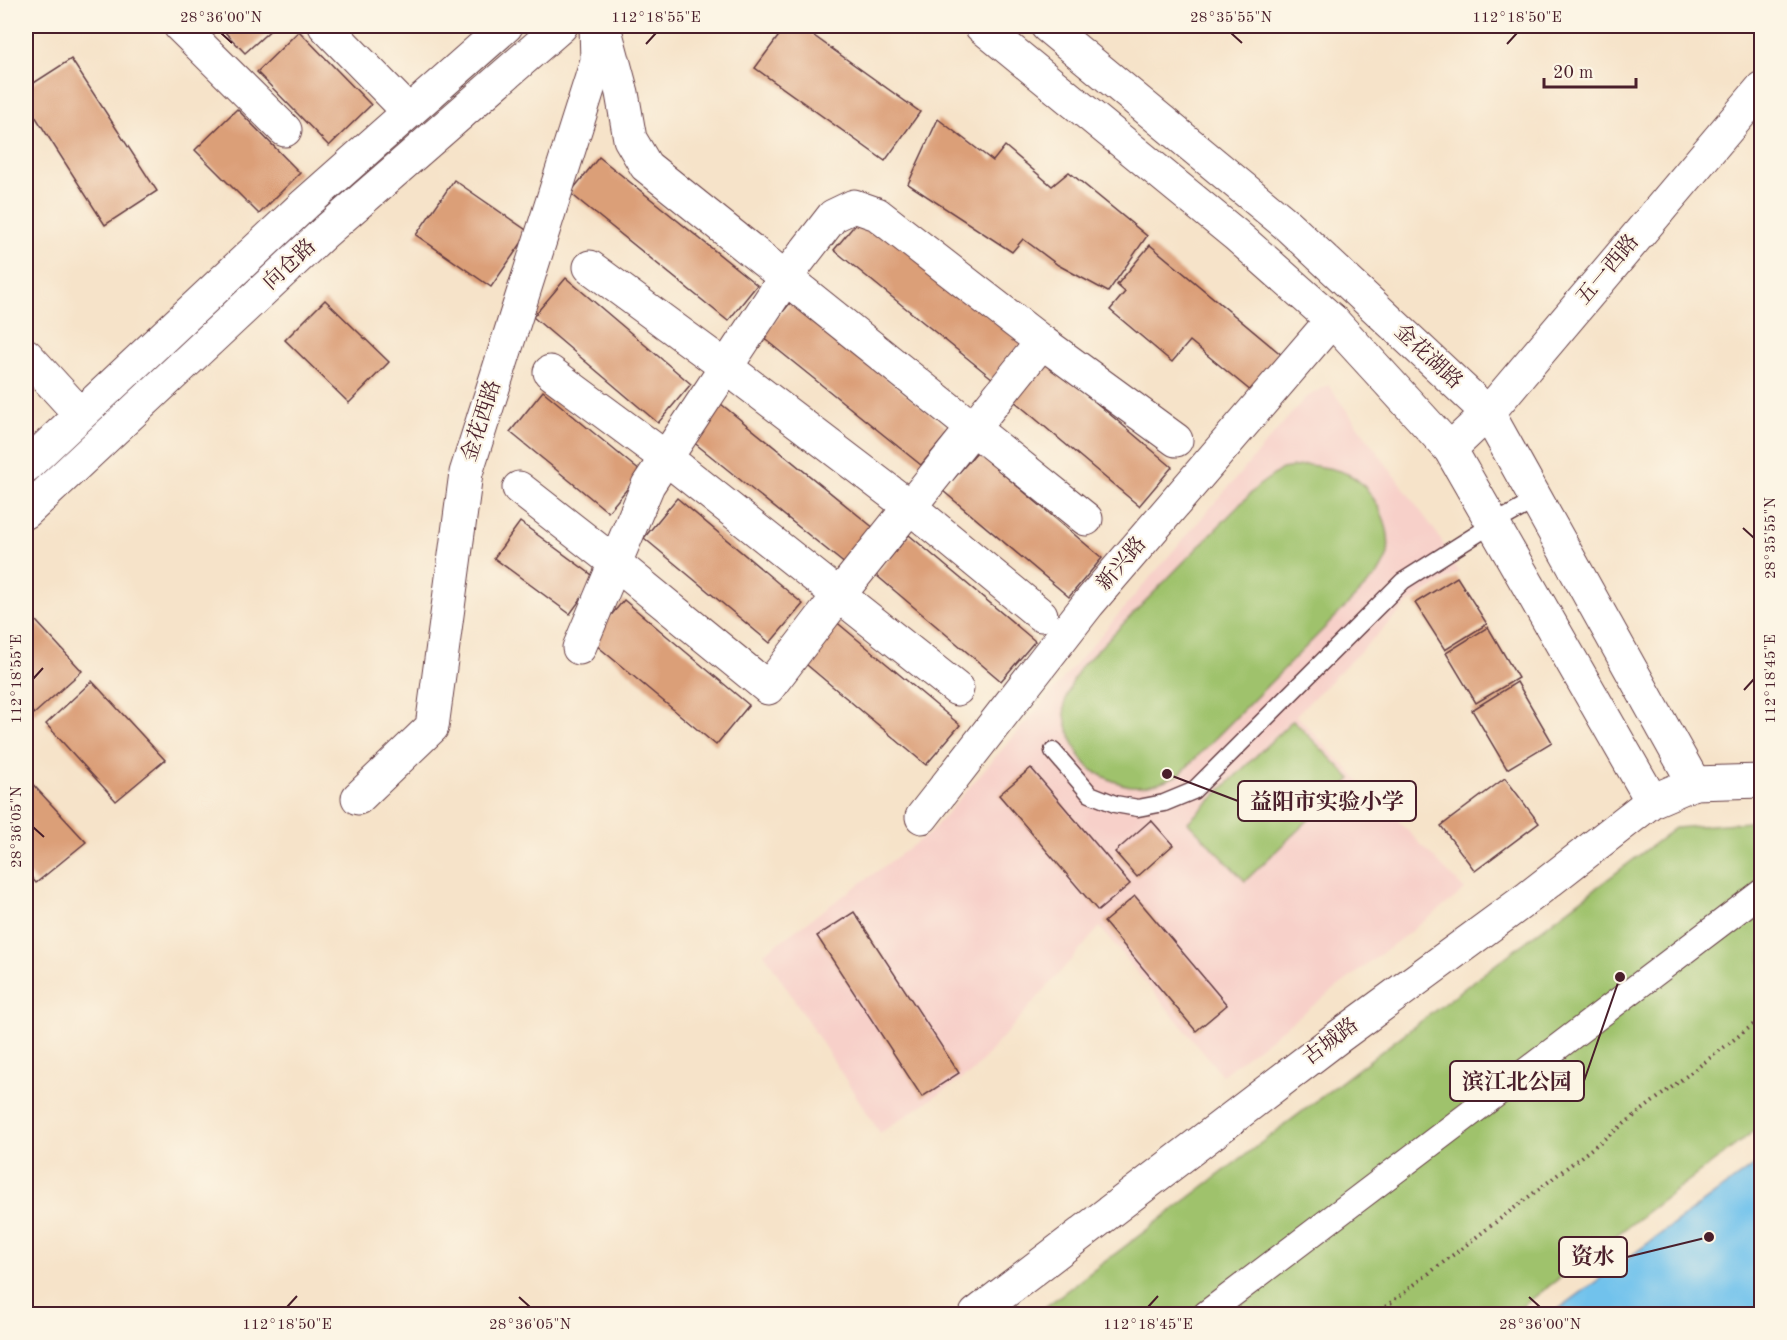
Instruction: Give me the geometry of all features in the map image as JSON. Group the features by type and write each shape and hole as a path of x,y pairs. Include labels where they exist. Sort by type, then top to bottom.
{"street":[{"path":"180,26 285,130"},
{"path":"325,26 409,112"},
{"name":"向仓路","path":"26,466 305,204 506,26"},
{"name":"向仓路","path":"26,512 325,232 561,26"},
{"name":"金花西路","path":"358,798 432,727 466,473 597,61 596,26"},
{"path":"604,26 622,93 630,139 646,166 1086,519"},
{"path":"981,26 1236,235 1332,320 1450,449 1652,801"},
{"name":"金花湖路","path":"1047,26 1285,223 1488,414 1694,783"},
{"name":"五一西路","path":"1450,449 1488,414 1761,88"},
{"path":"579,648 648,485 784,278 833,216 854,206 877,214 1042,342 1176,440"},
{"path":"590,267 910,507 1041,615"},
{"name":"新兴路","path":"922,817 1088,604 1332,320"},
{"path":"519,488 768,688 839,595 1042,342"},
{"path":"26,355 80,414"},
{"path":"550,372 666,458 957,689"},
{"path":"1694,783 1761,781"},
{"name":"古城路","path":"976,1314 1337,1038 1529,897 1652,801 1694,783"},
{"path":"1206,1314 1761,892"}],"lane":[{"path":"1053,751 1090,794 1115,804 1138,808 1164,803 1192,791 1403,581 1493,524 1536,501"}],"path":[{"path":"1376,1314 1761,1018"}],"shaded area":[{"path":"1328,385 1438,535 1459,572 1409,603 1296,715 1465,890 1222,1075 1100,927 972,1072 880,1133 764,953 930,833 1305,398"}],"green space":[{"path":"1307,465 1333,469 1352,476 1360,482 1374,500 1385,522 1389,543 1387,556 1378,574 1180,774 1156,783 1137,786 1116,782 1092,770 1081,757 1071,739 1066,719 1066,697 1080,668 1258,486 1282,469"},
{"path":"1293,720 1351,779 1245,881 1188,822"},
{"path":"1761,821 1761,1126 1512,1314 1036,1314 1675,828"}],"water":[{"path":"1761,1160 1761,1314 1552,1314"}],"building":[{"path":"219,26 275,26 245,53"},
{"path":"786,26 800,26 920,112 885,161 755,68"},
{"path":"299,31 371,105 329,146 257,72"},
{"path":"71,59 157,191 105,225 26,102 26,88"},
{"path":"237,109 300,173 259,214 195,150"},
{"path":"938,119 993,161 1005,146 1052,186 1069,172 1147,236 1108,292 1058,265 1023,239 1012,252 908,184"},
{"path":"599,157 757,285 728,321 570,193"},
{"path":"454,180 529,232 491,287 416,235"},
{"path":"863,215 1022,343 993,379 834,250"},
{"path":"1150,245 1283,356 1252,392 1190,341 1172,362 1110,310 1125,292 1117,285"},
{"path":"566,278 691,384 658,423 533,317"},
{"path":"325,300 389,362 349,403 285,340"},
{"path":"791,302 950,430 921,465 762,337"},
{"path":"1047,361 1172,467 1139,506 1013,400"},
{"path":"543,391 641,472 608,512 510,432"},
{"path":"721,404 880,533 851,569 692,441"},
{"path":"977,452 1102,558 1069,597 943,491"},
{"path":"677,498 803,604 770,643 644,538"},
{"path":"520,522 596,578 570,614 494,558"},
{"path":"909,535 1035,641 1001,681 876,575"},
{"path":"1457,577 1487,624 1445,650 1415,603"},
{"path":"624,600 749,705 716,745 590,640"},
{"path":"26,610 82,671 34,714 26,704"},
{"path":"834,620 960,725 926,765 801,660"},
{"path":"1488,627 1518,678 1476,703 1446,653"},
{"path":"92,681 165,760 116,801 46,724"},
{"path":"1517,682 1552,742 1507,769 1472,710"},
{"path":"1031,768 1130,884 1098,911 999,795"},
{"path":"26,777 86,842 36,883 26,871"},
{"path":"1505,778 1539,823 1475,871 1441,826"},
{"path":"1151,820 1173,845 1137,877 1115,852"},
{"path":"1135,896 1227,1005 1196,1031 1104,922"},
{"path":"854,912 959,1073 922,1097 817,936"}],"place":[{"name":"益阳市实验小学","path":"1167,774"},
{"name":"滨江北公园","path":"1620,977"},
{"name":"资水","path":"1709,1237"}]}
